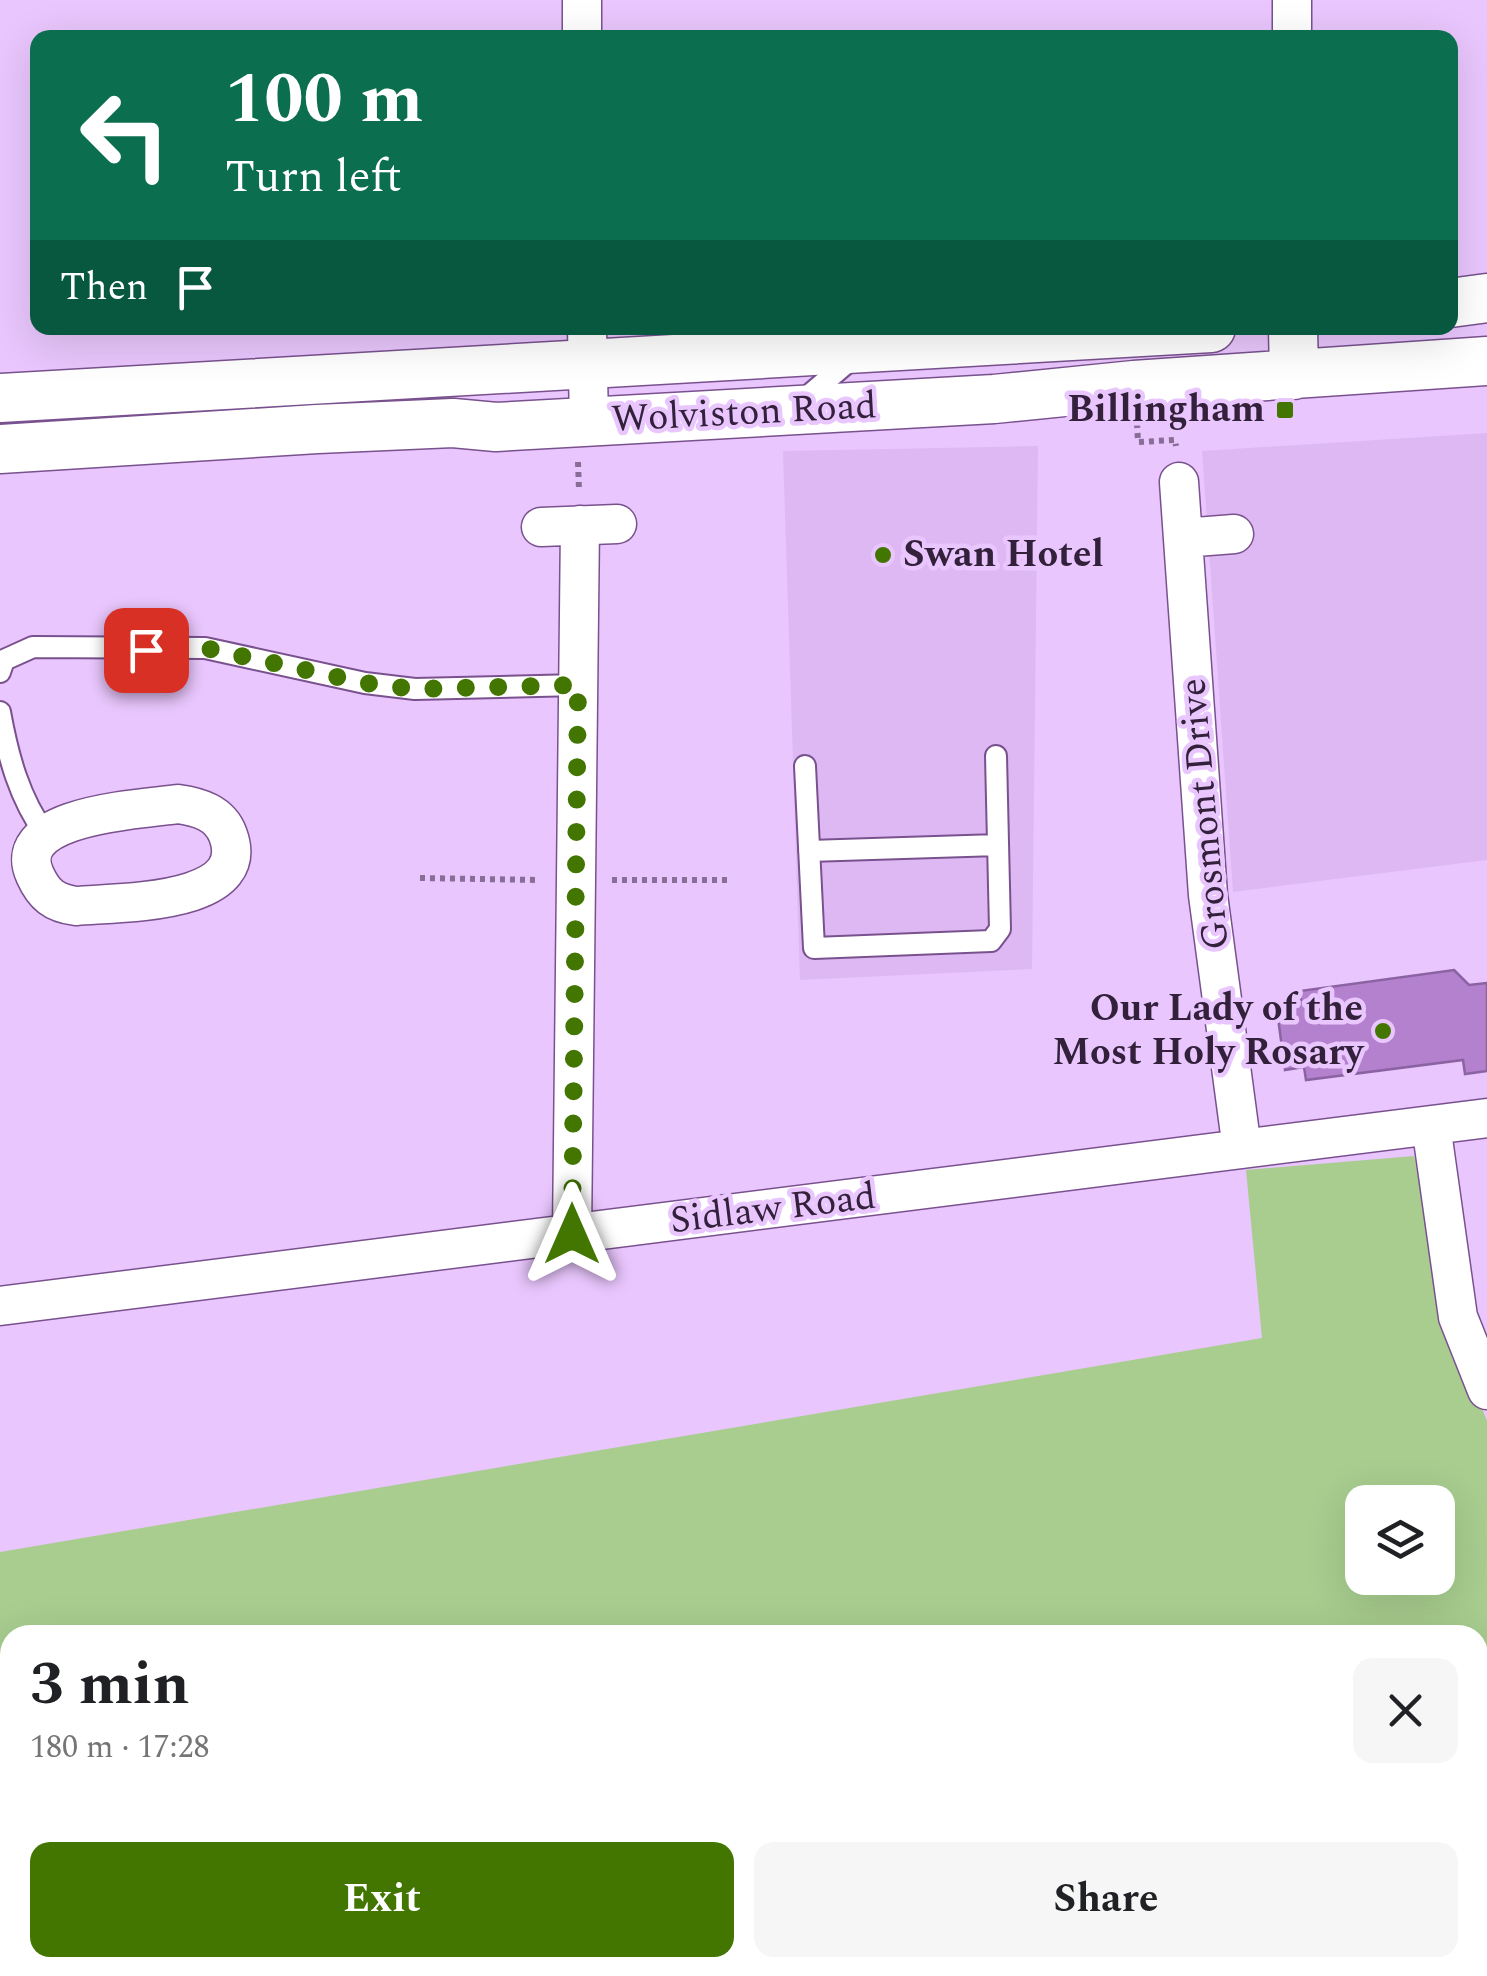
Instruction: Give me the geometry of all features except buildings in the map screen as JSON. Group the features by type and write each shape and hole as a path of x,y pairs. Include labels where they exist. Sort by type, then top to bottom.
{"street":[{"path":"582,0 582,30"},
{"path":"1292,0 1292,30"},
{"path":"1458,303 1487,298"},
{"name":"Wolviston Road","path":"0,398 587,346 864,348 1090,335"},
{"path":"1293,335 1294,375"},
{"path":"583,421 587,346"},
{"name":"Wolviston Road","path":"0,449 318,429 453,423 496,427 994,399 1134,385 1487,361"},
{"name":"Grosmont Drive","path":"1179,482 1208,894 1242,1149"},
{"path":"541,527 617,524"},
{"path":"572,1234 580,525"},
{"path":"1183,538 1234,534"},
{"name":"Sidlaw Road","path":"0,1306 1487,1118"},
{"path":"1430,1124 1458,1317 1487,1390"}],"lane":[{"path":"792,410 864,348"},
{"path":"0,672 4,660 33,647 205,648 365,683 414,689 578,685"},
{"path":"0,712 28,811 26,858"},
{"path":"805,766 813,945 818,950 992,941 1000,929 996,756"},
{"path":"809,851 998,845"}],"path":[{"path":"580,525 583,421"},
{"path":"1138,442 1175,440"}],"shaded area":[{"path":"1487,433 1487,860 1233,892 1202,451"},
{"path":"1038,446 1032,969 800,980 783,451"}],"green space":[{"path":"1414,1156 1448,1322 1487,1421 1487,1625 0,1625 0,1552 1262,1338 1246,1170"}],"place":[{"name":"Billingham","path":"1285,410"},
{"name":"Swan Hotel","path":"883,555"},
{"name":"Our Lady of the Most Holy Rosary","path":"1383,1031"}],"route":[{"path":"146,650 205,648 365,683 414,689 578,685 572,1234"}]}
